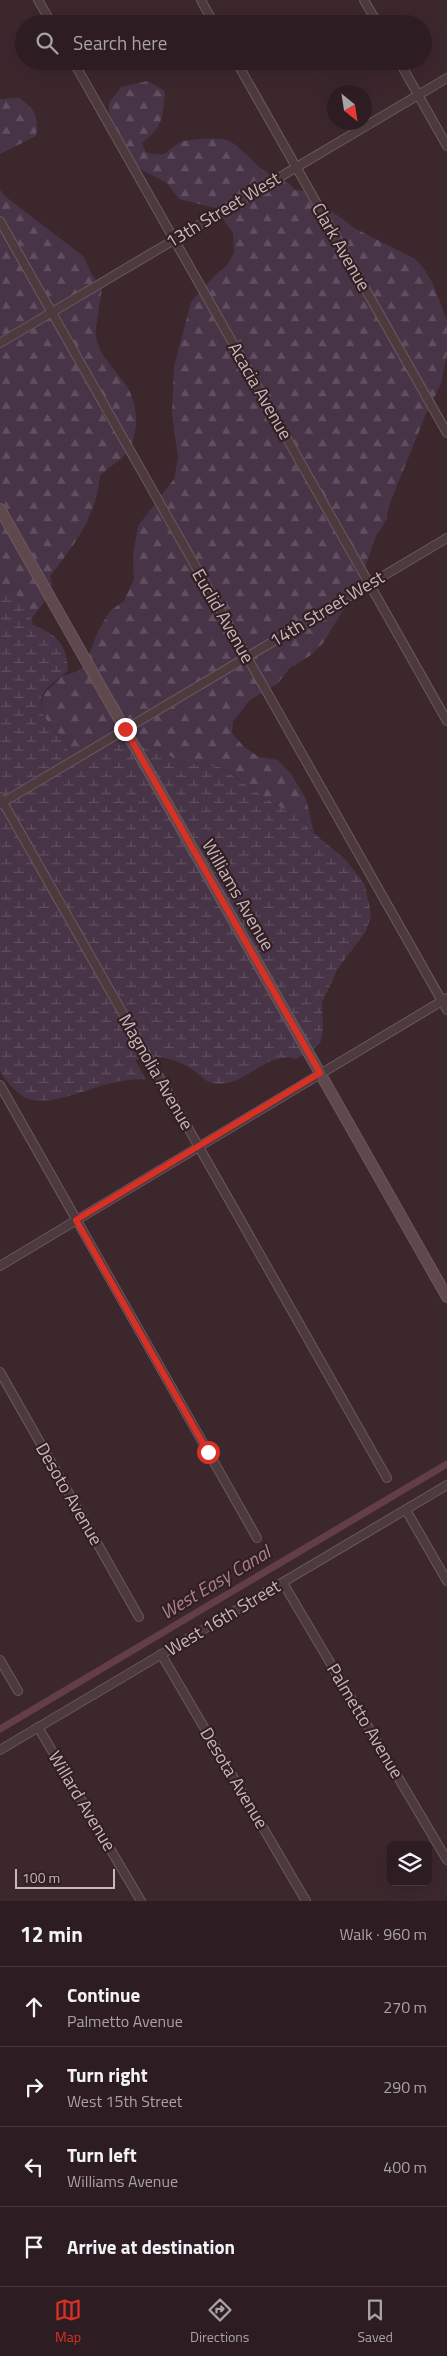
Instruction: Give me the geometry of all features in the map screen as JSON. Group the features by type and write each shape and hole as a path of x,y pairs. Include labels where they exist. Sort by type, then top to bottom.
{"street":[{"path":"38,0 47,15"},
{"path":"201,0 209,15"},
{"path":"364,0 373,15"},
{"name":"Acacia Avenue","path":"78,70 447,721"},
{"name":"Clark Avenue","path":"241,70 447,433"},
{"path":"404,70 447,146"},
{"name":"13th Street West","path":"0,343 447,78"},
{"name":"Euclid Avenue","path":"0,221 247,657 444,999 447,1010"},
{"name":"Williams Avenue","path":"0,509 447,1297"},
{"name":"14th Street West","path":"1,801 447,538"},
{"name":"Magnolia Avenue","path":"1,801 387,1478"},
{"path":"0,1266 444,999"},
{"path":"0,1085 257,1538"},
{"name":"Desoto Avenue","path":"0,1372 139,1617"},
{"name":"West 16th Street","path":"0,1750 447,1485"},
{"path":"406,1510 447,1581"},
{"name":"Palmetto Avenue","path":"282,1583 447,1860"},
{"name":"Desota Avenue","path":"161,1654 306,1901"},
{"path":"0,1660 18,1691"},
{"name":"Willard Avenue","path":"38,1728 141,1901"}],"green space":[{"path":"148,81 165,91 161,121 154,132 142,143 146,152 163,154 181,142 190,140 218,139 231,142 263,170 283,179 295,190 304,191 356,229 415,259 425,270 433,284 447,320 447,354 441,384 426,414 388,508 387,519 376,536 358,586 323,643 311,655 290,668 277,684 250,700 233,721 232,733 243,746 259,757 278,760 291,774 306,799 314,833 300,818 273,803 221,767 189,763 173,758 160,750 138,746 88,658 98,631 110,611 124,601 134,579 133,555 138,526 174,479 178,458 172,413 174,367 191,302 213,277 227,265 234,253 233,233 215,208 179,199 167,183 140,169 122,149 109,123 109,103 121,87"},
{"path":"19,98 35,114 37,124 36,136 0,154 0,99"},
{"path":"0,190 6,197 83,256 92,275 102,287 96,332 98,344 104,357 130,392 135,409 136,427 132,443 125,455 100,476 98,491 89,518 75,542 50,576 52,584 50,590 0,502"},
{"path":"0,516 46,600 31,619 29,610 9,586 0,588"},
{"path":"9,586 29,610 33,625 48,632 63,647 68,670 44,692 41,706 46,720 67,741 68,755 77,760 109,744 127,740 305,1054 296,1059 285,1058 266,1063 239,1079 221,1084 208,1081 190,1068 175,1061 159,1057 143,1058 135,1060 146,1079 114,1082 53,1100 42,1101 24,1097 2,1075 0,1071 0,588"},
{"path":"84,664 127,740 117,742 77,760 68,755 67,741 48,722 42,708 42,700 60,678 78,671"},
{"path":"138,746 160,750 173,758 189,763 220,767 273,803 300,818 310,830 346,860 365,885 371,915 366,931 337,970 322,1003 323,1029 321,1041 313,1050"}],"waterway":[{"name":"West Easy Canal","path":"0,1729 447,1464"}],"route":[{"path":"125,729 320,1073 76,1220 208,1452"}]}
